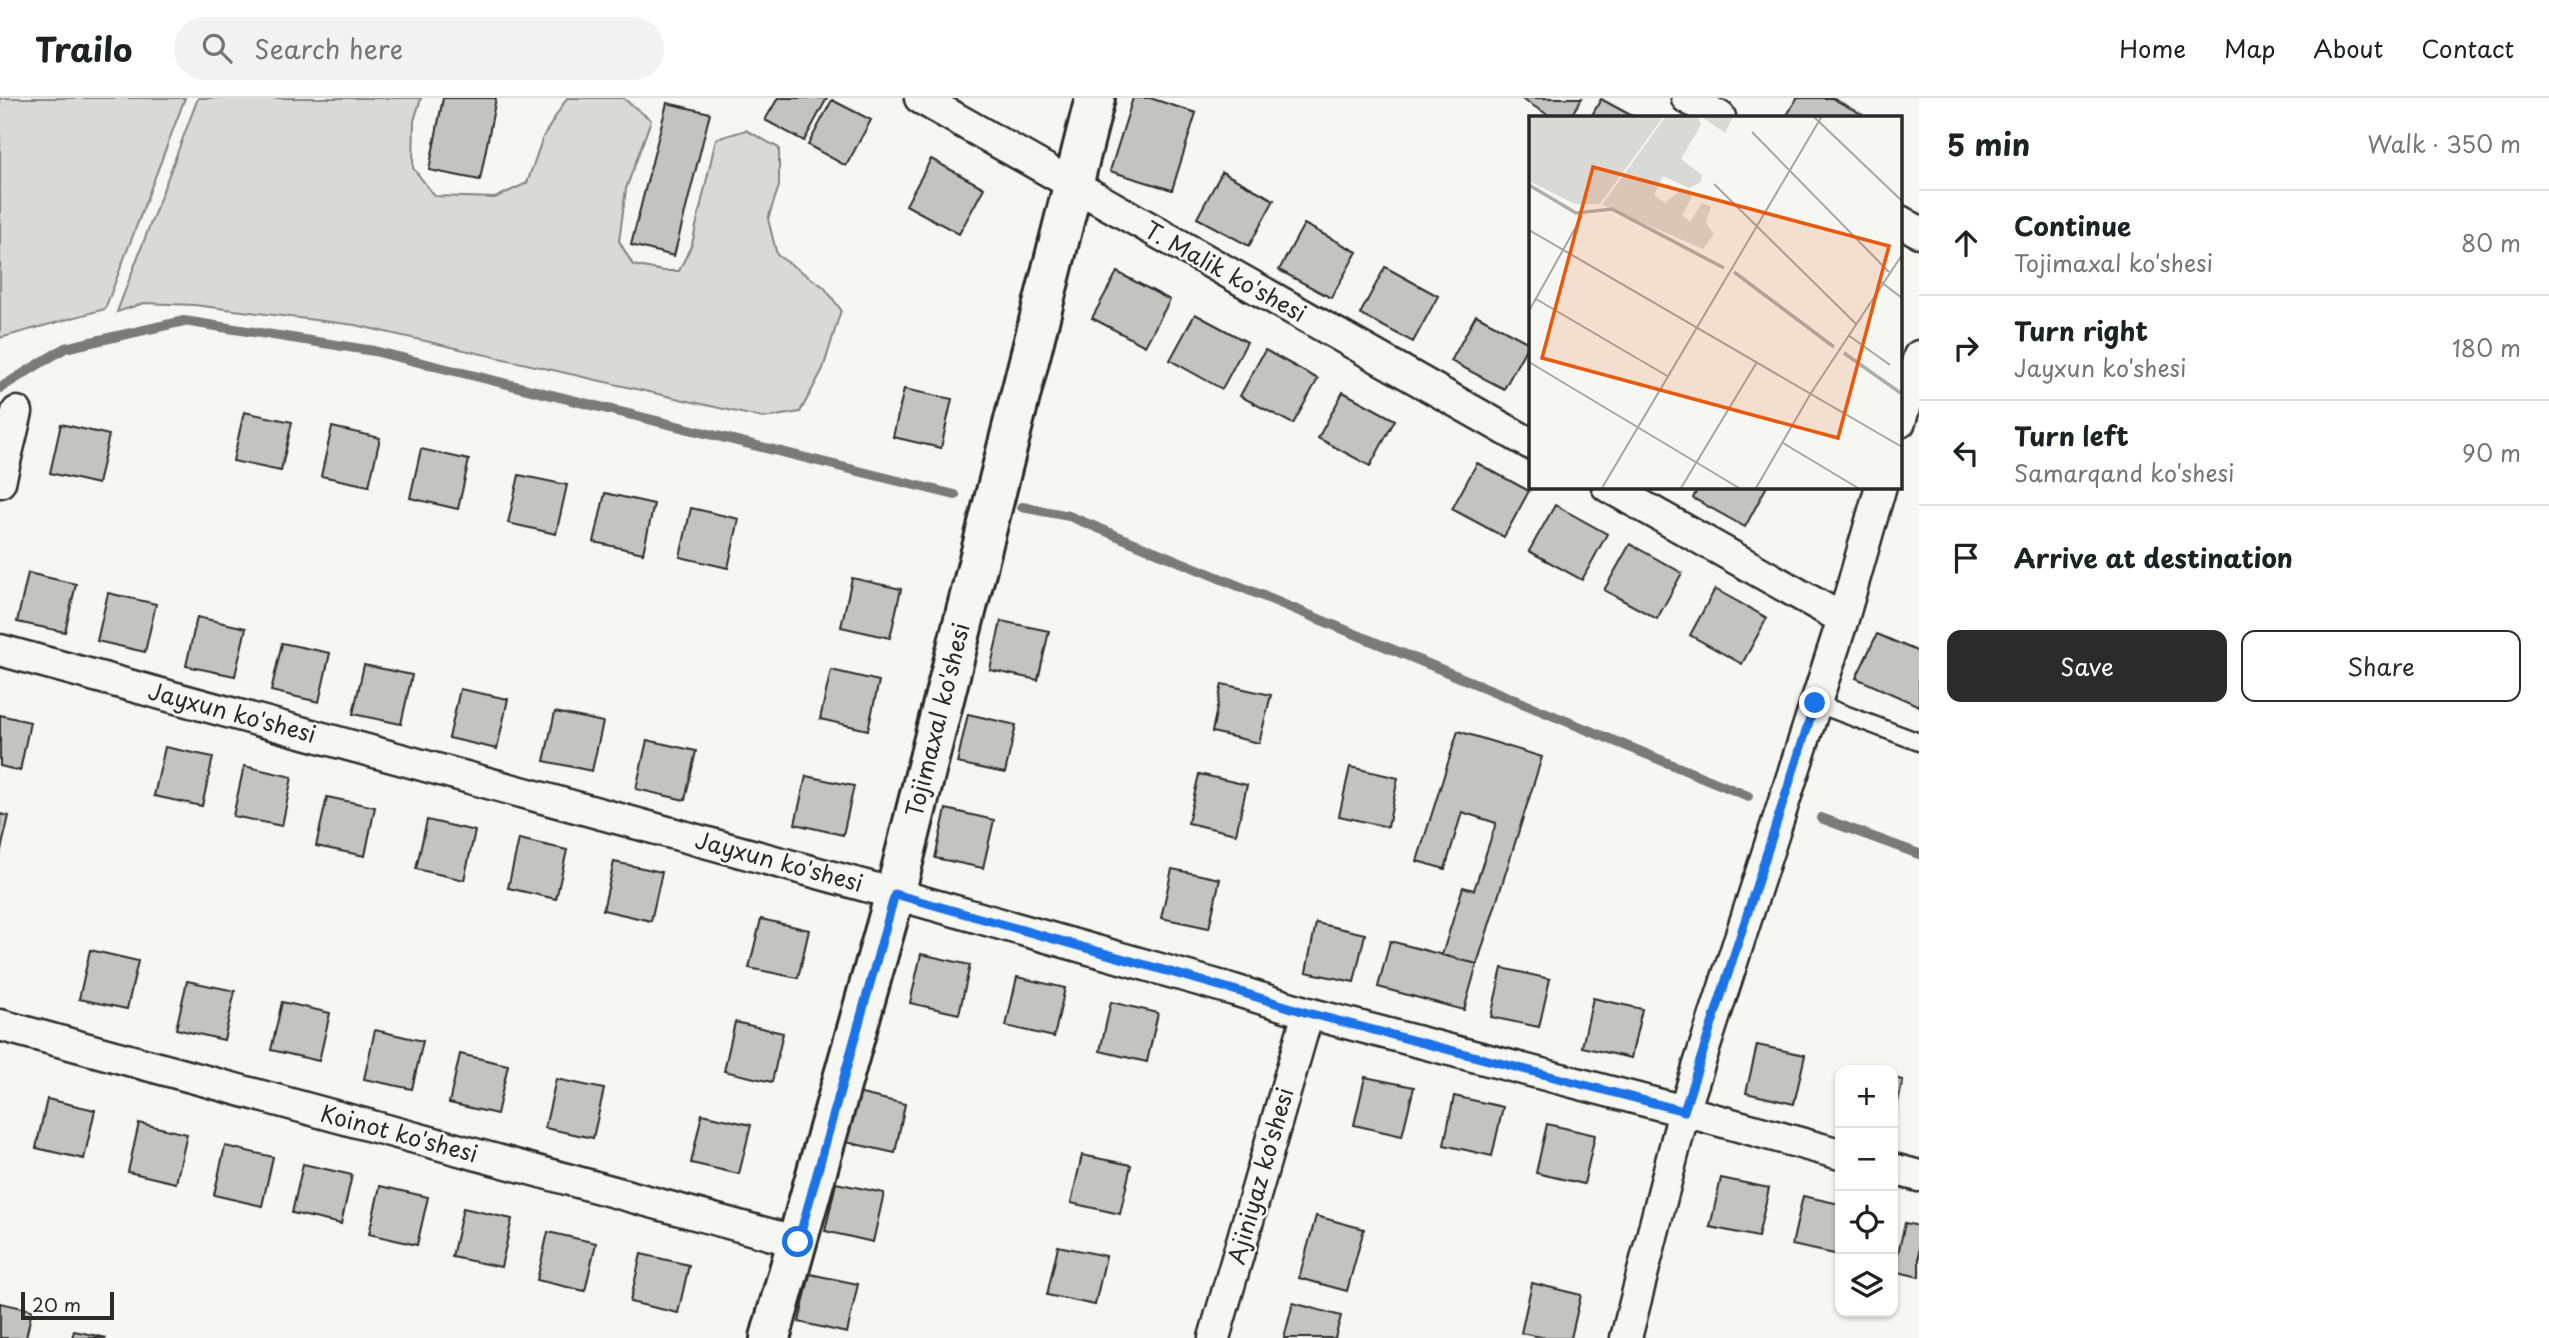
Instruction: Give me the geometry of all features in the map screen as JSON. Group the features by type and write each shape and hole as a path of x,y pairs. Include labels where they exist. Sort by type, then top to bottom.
{"street":[{"name":"T. Malik ko'shesi","path":"920,98 1529,443"},
{"name":"Tojimaxal ko'shesi","path":"770,1338 895,894 1095,98"},
{"path":"1686,98 1718,116"},
{"path":"1902,221 1919,232"},
{"path":"1902,415 1919,356"},
{"path":"0,482 17,412"},
{"path":"1611,488 1843,619"},
{"path":"1626,1338 1684,1111 1843,619 1880,488"},
{"name":"Jayxun ko'shesi","path":"0,650 895,894 1308,1013 1835,1153"},
{"name":"Ajiniyaz ko'shesi","path":"1214,1338 1308,1013"},
{"name":"Koinot ko'shesi","path":"0,1025 798,1242"},
{"path":"1898,1170 1919,1176"}],"lane":[{"path":"1815,703 1919,742"}],"shaded area":[{"path":"0,98 185,98 105,309 0,338"},
{"path":"198,98 421,98 414,121 413,168 435,196 495,198 527,183 543,137 567,98 623,98 651,120 626,189 619,241 633,265 663,271 679,271 692,244 716,139 746,130 779,148 779,186 768,219 777,255 824,287 841,310 823,369 800,412 763,418 355,325 194,305 144,303 117,312"}],"building":[{"path":"443,98 496,98 480,180 429,170"},
{"path":"778,98 827,98 804,141 765,120"},
{"path":"1133,98 1150,98 1196,113 1172,190 1110,171"},
{"path":"1520,98 1582,98 1571,116 1550,116"},
{"path":"1797,98 1832,98 1862,114 1861,116 1787,116"},
{"path":"1601,99 1632,116 1592,116"},
{"path":"832,100 871,120 846,166 808,145"},
{"path":"667,103 710,113 674,256 631,245"},
{"path":"931,159 984,188 959,234 906,205"},
{"path":"1222,172 1274,200 1249,246 1197,218"},
{"path":"1304,224 1357,252 1331,298 1279,270"},
{"path":"1385,267 1438,296 1413,342 1360,314"},
{"path":"1117,272 1170,300 1145,346 1092,318"},
{"path":"1195,314 1247,342 1222,389 1170,360"},
{"path":"1476,315 1529,343 1504,389 1451,361"},
{"path":"1265,350 1318,379 1293,424 1240,396"},
{"path":"904,389 952,399 941,448 893,437"},
{"path":"1343,392 1395,420 1370,466 1318,438"},
{"path":"244,412 292,422 281,471 233,461"},
{"path":"61,424 109,435 98,484 50,473"},
{"path":"332,427 380,438 369,486 321,476"},
{"path":"421,449 469,460 458,509 410,498"},
{"path":"1477,463 1529,491 1504,537 1452,509"},
{"path":"519,475 567,485 556,534 508,523"},
{"path":"1698,488 1766,488 1745,527 1693,498"},
{"path":"605,493 654,504 643,553 594,542"},
{"path":"1555,505 1607,534 1582,580 1529,551"},
{"path":"691,508 739,519 728,568 680,557"},
{"path":"1630,544 1682,573 1657,619 1604,590"},
{"path":"28,573 76,584 65,632 17,622"},
{"path":"852,578 901,589 890,638 841,627"},
{"path":"1715,589 1767,618 1742,664 1690,635"},
{"path":"108,593 156,604 145,652 97,641"},
{"path":"197,617 246,628 235,676 186,666"},
{"path":"1001,621 1049,631 1038,680 990,670"},
{"path":"1877,634 1919,652 1919,706 1856,678"},
{"path":"282,643 330,653 319,702 271,691"},
{"path":"364,665 412,675 401,724 353,714"},
{"path":"831,670 879,681 868,730 820,719"},
{"path":"1222,684 1271,695 1259,743 1212,732"},
{"path":"460,689 508,699 497,749 449,738"},
{"path":"555,712 603,722 592,771 544,761"},
{"path":"968,714 1016,725 1005,773 957,763"},
{"path":"0,715 30,722 20,771 0,766"},
{"path":"1458,731 1542,757 1477,964 1442,955 1463,887 1474,890 1496,823 1462,812 1445,869 1417,861"},
{"path":"647,740 696,751 685,800 636,789"},
{"path":"165,747 213,757 202,806 154,796"},
{"path":"244,766 292,777 282,826 233,816"},
{"path":"1350,767 1398,778 1388,827 1339,816"},
{"path":"1199,774 1247,785 1236,834 1188,823"},
{"path":"806,776 854,786 843,835 795,824"},
{"path":"327,797 375,807 365,856 316,846"},
{"path":"946,809 994,820 983,868 935,858"},
{"path":"0,814 9,816 0,854"},
{"path":"427,820 475,831 464,880 416,869"},
{"path":"519,839 567,850 556,899 508,888"},
{"path":"614,862 662,872 651,921 603,910"},
{"path":"1172,869 1220,879 1209,928 1161,918"},
{"path":"761,919 809,930 798,978 749,968"},
{"path":"1316,923 1365,934 1354,982 1306,972"},
{"path":"1390,941 1477,964 1464,1010 1378,987"},
{"path":"90,950 138,961 127,1009 79,999"},
{"path":"921,954 970,965 959,1014 910,1003"},
{"path":"1502,968 1550,979 1539,1027 1491,1017"},
{"path":"1017,977 1065,988 1054,1037 1006,1026"},
{"path":"187,981 235,991 224,1040 176,1029"},
{"path":"1593,998 1642,1009 1631,1058 1582,1047"},
{"path":"282,1002 330,1013 319,1061 271,1050"},
{"path":"1111,1002 1158,1013 1147,1062 1100,1051"},
{"path":"735,1022 783,1033 772,1082 724,1071"},
{"path":"375,1030 423,1041 412,1089 364,1079"},
{"path":"1757,1045 1805,1055 1794,1104 1746,1093"},
{"path":"460,1054 508,1065 497,1114 449,1103"},
{"path":"1365,1077 1414,1087 1402,1136 1354,1125"},
{"path":"556,1079 604,1089 593,1138 545,1128"},
{"path":"1898,1079 1903,1080 1898,1102"},
{"path":"857,1093 905,1104 895,1153 846,1142"},
{"path":"1454,1096 1503,1107 1492,1156 1444,1145"},
{"path":"47,1099 95,1110 84,1159 36,1148"},
{"path":"702,1114 751,1125 739,1174 691,1163"},
{"path":"139,1123 187,1134 176,1183 128,1172"},
{"path":"1547,1124 1595,1135 1584,1184 1536,1173"},
{"path":"225,1146 273,1157 262,1206 214,1195"},
{"path":"1082,1155 1131,1165 1120,1214 1071,1203"},
{"path":"303,1164 352,1175 341,1224 292,1213"},
{"path":"1721,1178 1769,1188 1758,1237 1710,1227"},
{"path":"836,1183 884,1193 873,1242 825,1231"},
{"path":"380,1186 428,1197 417,1245 369,1234"},
{"path":"1803,1196 1835,1203 1835,1254 1792,1245"},
{"path":"463,1208 512,1219 501,1267 452,1257"},
{"path":"1316,1216 1364,1229 1347,1291 1299,1278"},
{"path":"1905,1223 1919,1226 1919,1277 1898,1272 1898,1254"},
{"path":"548,1232 596,1243 585,1291 537,1280"},
{"path":"1058,1246 1106,1256 1095,1305 1047,1295"},
{"path":"641,1254 689,1265 678,1313 630,1302"},
{"path":"810,1274 858,1284 847,1333 799,1322"},
{"path":"1532,1283 1581,1295 1571,1338 1546,1338 1521,1333"},
{"path":"0,1303 32,1310 26,1338 0,1338"},
{"path":"1293,1303 1341,1316 1335,1338 1284,1338"},
{"path":"74,1331 107,1338 72,1338"}],"waterway":[{"path":"0,388 65,348 184,321 374,351 955,495"},
{"path":"1022,507 1069,516 1748,796"},
{"path":"1821,818 1919,854"}],"route":[{"path":"798,1242 895,894 1308,1013 1684,1111 1815,703"}]}
